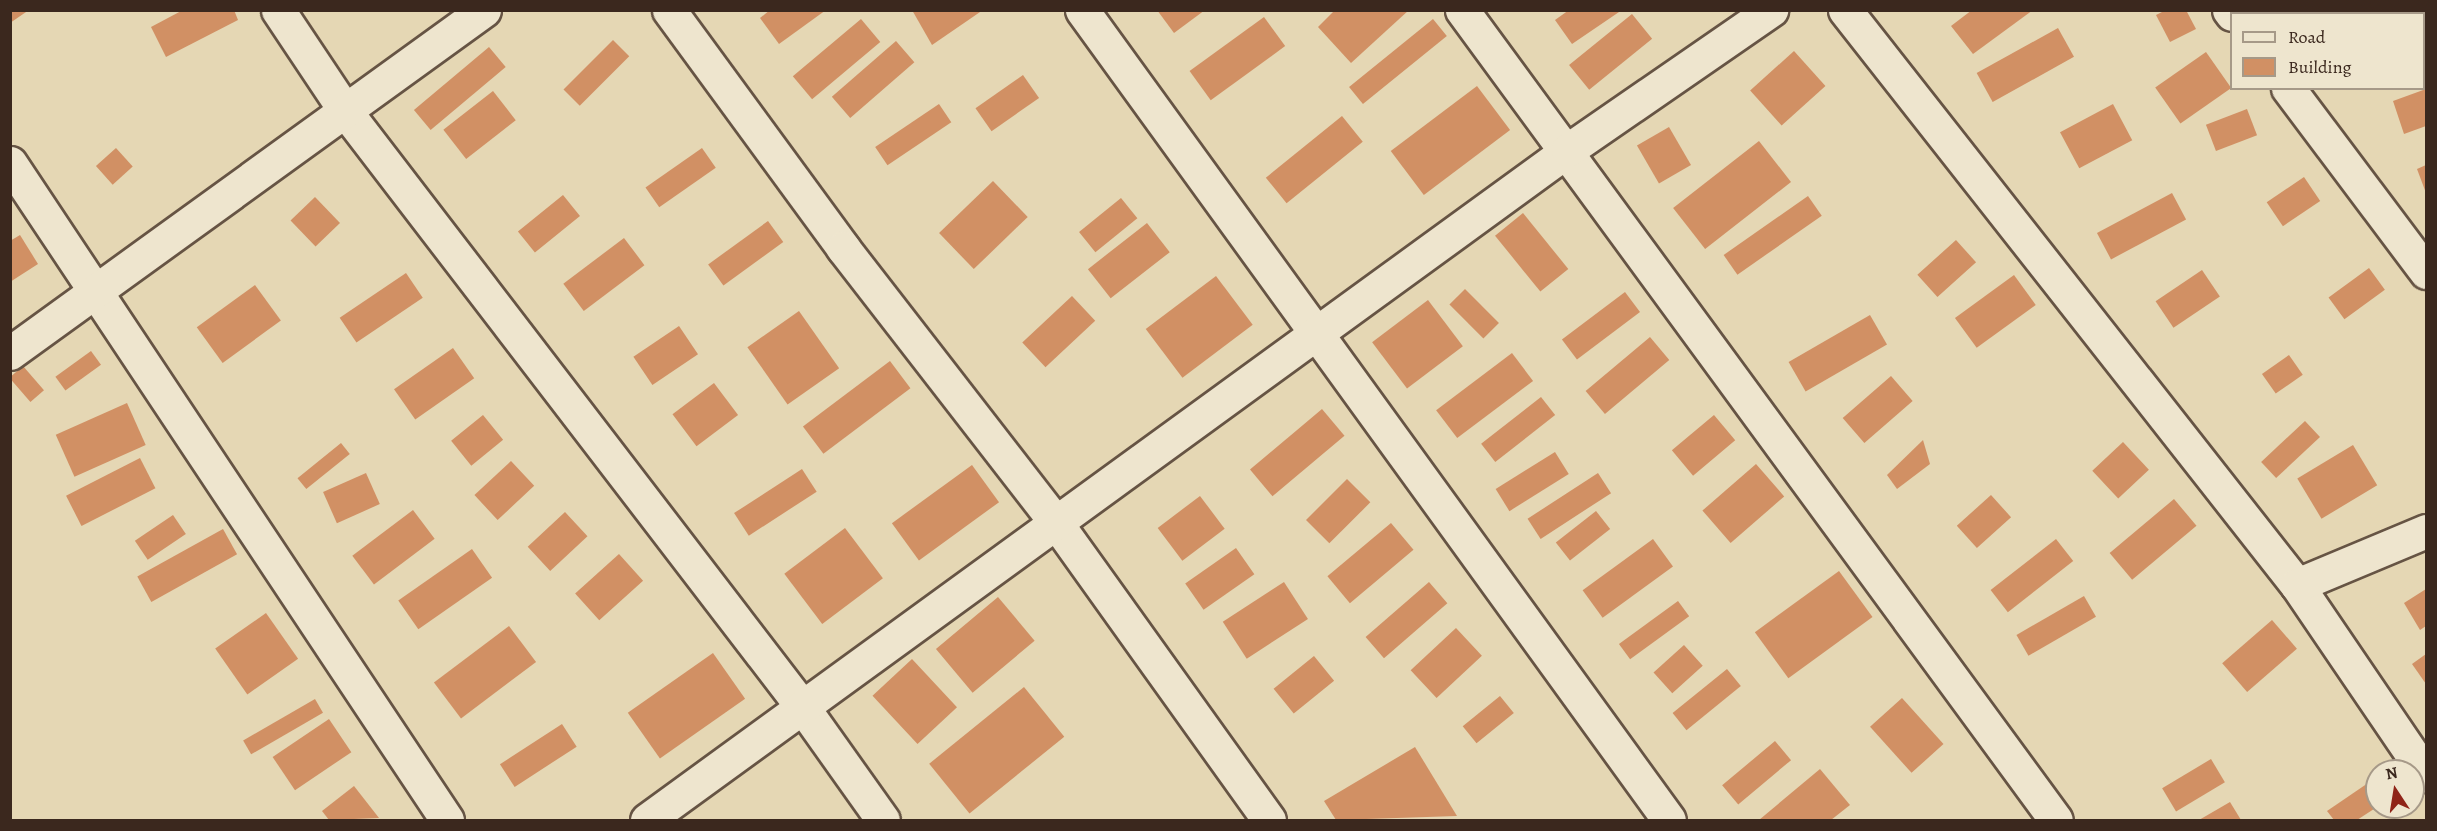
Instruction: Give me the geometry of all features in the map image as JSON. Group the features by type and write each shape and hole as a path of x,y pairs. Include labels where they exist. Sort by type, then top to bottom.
{"street":[{"path":"278,10 346,112 804,709 883,820"},
{"path":"10,353 98,293 484,10"},
{"path":"669,10 843,248 1057,524 1269,820"},
{"path":"1082,10 1669,820"},
{"path":"1462,10 1568,150 2056,820"},
{"path":"647,820 804,709 1568,150 1771,10"},
{"path":"1845,10 2297,585 2427,775"},
{"path":"2290,90 2427,272"},
{"path":"10,163 447,820"},
{"path":"2297,585 2427,531"}],"building":[{"path":"10,10 29,10 10,23"},
{"path":"183,10 234,10 238,20 166,57 151,27"},
{"path":"770,10 826,10 779,44 760,18"},
{"path":"912,10 983,10 932,45"},
{"path":"1157,10 1205,10 1174,33"},
{"path":"1335,10 1409,10 1351,63 1318,27"},
{"path":"1569,10 1622,10 1572,44 1555,20"},
{"path":"1972,10 2033,10 1973,54 1951,26"},
{"path":"2166,10 2186,10 2196,29 2170,42 2156,15"},
{"path":"1632,14 1652,39 1589,90 1569,65"},
{"path":"1264,17 1285,46 1211,100 1190,71"},
{"path":"861,19 880,42 812,99 793,76"},
{"path":"1433,19 1447,36 1363,104 1349,87"},
{"path":"2058,28 2074,57 1993,102 1977,73"},
{"path":"613,40 629,56 580,106 564,89"},
{"path":"896,41 914,62 850,118 832,97"},
{"path":"489,47 506,67 431,130 414,110"},
{"path":"1794,51 1825,86 1782,125 1750,90"},
{"path":"2206,52 2230,89 2180,124 2155,88"},
{"path":"1023,75 1039,98 992,131 975,108"},
{"path":"1477,86 1510,130 1424,195 1391,151"},
{"path":"2425,89 2426,126 2404,134 2393,101"},
{"path":"493,91 516,120 466,159 443,130"},
{"path":"939,104 951,122 887,165 875,147"},
{"path":"2113,104 2132,140 2079,168 2060,132"},
{"path":"2247,109 2257,135 2216,151 2206,125"},
{"path":"1342,116 1363,142 1287,203 1266,178"},
{"path":"1669,127 1691,165 1659,184 1637,146"},
{"path":"1759,141 1791,182 1705,249 1673,208"},
{"path":"116,148 133,167 113,185 96,166"},
{"path":"702,148 716,168 659,207 645,188"},
{"path":"2426,165 2426,193 2417,169"},
{"path":"2304,177 2320,201 2283,226 2267,202"},
{"path":"993,181 1028,217 974,269 939,233"},
{"path":"2172,193 2186,219 2111,259 2097,233"},
{"path":"563,195 580,216 535,252 518,232"},
{"path":"1808,196 1822,216 1737,275 1724,255"},
{"path":"315,197 340,223 316,247 291,221"},
{"path":"1121,198 1137,218 1095,252 1079,232"},
{"path":"1523,213 1568,269 1540,292 1495,236"},
{"path":"768,221 783,242 723,286 708,264"},
{"path":"1147,223 1170,252 1111,298 1088,269"},
{"path":"20,235 38,264 10,282 10,241"},
{"path":"624,238 644,265 584,311 563,284"},
{"path":"1956,240 1976,262 1937,297 1917,275"},
{"path":"2369,268 2385,290 2344,319 2329,297"},
{"path":"2202,270 2220,297 2173,328 2156,301"},
{"path":"406,273 423,298 356,343 340,318"},
{"path":"2014,275 2036,305 1977,348 1955,318"},
{"path":"1216,276 1253,325 1182,378 1146,329"},
{"path":"255,285 281,321 223,363 197,327"},
{"path":"1465,289 1499,323 1483,338 1449,305"},
{"path":"1625,292 1640,312 1577,360 1562,340"},
{"path":"1072,296 1095,321 1045,367 1022,342"},
{"path":"1428,300 1463,346 1407,388 1372,342"},
{"path":"799,311 839,368 788,404 747,347"},
{"path":"1870,315 1887,344 1806,391 1789,362"},
{"path":"679,326 698,354 652,385 633,357"},
{"path":"1650,337 1669,360 1605,414 1586,391"},
{"path":"453,348 474,378 415,420 394,389"},
{"path":"91,351 101,365 65,391 55,377"},
{"path":"1512,353 1533,381 1457,438 1436,410"},
{"path":"2289,355 2303,375 2276,394 2262,374"},
{"path":"890,361 910,388 823,454 803,427"},
{"path":"23,366 44,390 30,402 10,378"},
{"path":"1891,376 1913,401 1864,443 1843,418"},
{"path":"714,383 738,415 697,446 672,414"},
{"path":"1541,397 1555,415 1495,462 1481,444"},
{"path":"127,403 146,445 74,477 56,435"},
{"path":"1322,409 1344,436 1272,496 1250,469"},
{"path":"483,415 503,440 471,466 451,441"},
{"path":"1714,415 1735,440 1693,476 1672,450"},
{"path":"2305,421 2320,437 2276,478 2261,462"},
{"path":"1923,440 1930,464 1897,489 1887,475"},
{"path":"2123,442 2149,470 2118,498 2092,471"},
{"path":"341,443 350,454 306,489 297,478"},
{"path":"2353,445 2377,485 2321,519 2297,478"},
{"path":"1555,452 1569,474 1509,511 1496,489"},
{"path":"140,458 155,488 81,526 66,496"},
{"path":"511,461 534,486 498,520 474,495"},
{"path":"1756,464 1784,496 1731,543 1702,511"},
{"path":"972,465 999,502 919,560 892,523"},
{"path":"802,469 817,492 749,536 734,513"},
{"path":"366,473 380,504 337,523 323,492"},
{"path":"1598,473 1611,493 1541,539 1528,519"},
{"path":"1347,479 1370,502 1329,543 1306,520"},
{"path":"1991,495 2011,517 1977,548 1957,526"},
{"path":"1200,496 1225,529 1182,561 1158,528"},
{"path":"2174,499 2196,526 2132,580 2110,553"},
{"path":"413,510 435,539 374,584 352,556"},
{"path":"1596,511 1610,529 1570,561 1556,542"},
{"path":"565,512 588,536 550,571 528,547"},
{"path":"173,515 186,534 148,560 135,541"},
{"path":"1391,523 1413,550 1350,603 1327,576"},
{"path":"845,528 883,578 822,624 784,574"},
{"path":"223,529 237,554 151,602 137,577"},
{"path":"1653,539 1673,567 1603,618 1583,590"},
{"path":"2056,539 2073,561 2008,612 1991,590"},
{"path":"1236,548 1254,574 1204,610 1185,584"},
{"path":"472,549 492,578 418,629 398,601"},
{"path":"619,554 643,581 599,620 575,593"},
{"path":"1839,571 1873,617 1788,678 1755,632"},
{"path":"1284,582 1308,619 1247,659 1223,622"},
{"path":"1429,582 1447,603 1384,658 1366,637"},
{"path":"2426,589 2426,626 2420,630 2404,603"},
{"path":"2084,596 2096,617 2028,656 2016,635"},
{"path":"998,597 1035,641 973,693 936,649"},
{"path":"1678,601 1689,616 1630,659 1619,644"},
{"path":"266,613 298,659 247,694 215,649"},
{"path":"2272,620 2297,649 2247,692 2222,663"},
{"path":"509,626 536,662 461,719 434,683"},
{"path":"1456,628 1482,656 1437,698 1411,670"},
{"path":"1684,645 1703,666 1672,693 1654,672"},
{"path":"713,653 745,699 660,759 628,713"},
{"path":"2426,654 2426,684 2412,664"},
{"path":"1314,656 1334,681 1294,714 1274,689"},
{"path":"912,659 957,707 918,744 873,696"},
{"path":"1727,669 1741,686 1686,730 1673,713"},
{"path":"1024,687 1064,737 969,814 929,764"},
{"path":"1500,696 1514,713 1477,743 1463,726"},
{"path":"1902,698 1943,744 1912,773 1870,727"},
{"path":"315,699 323,713 251,754 243,740"},
{"path":"329,719 351,752 295,790 273,757"},
{"path":"562,724 577,747 515,787 500,764"},
{"path":"1775,741 1791,760 1738,805 1722,785"},
{"path":"1415,747 1457,816 1336,820 1324,801"},
{"path":"2211,759 2225,782 2176,812 2162,788"},
{"path":"1820,769 1850,805 1831,820 1759,820"},
{"path":"2365,785 2365,815 2357,820 2334,820 2327,811"},
{"path":"354,786 379,818 329,820 322,811"},
{"path":"2230,802 2241,820 2199,820"}]}
